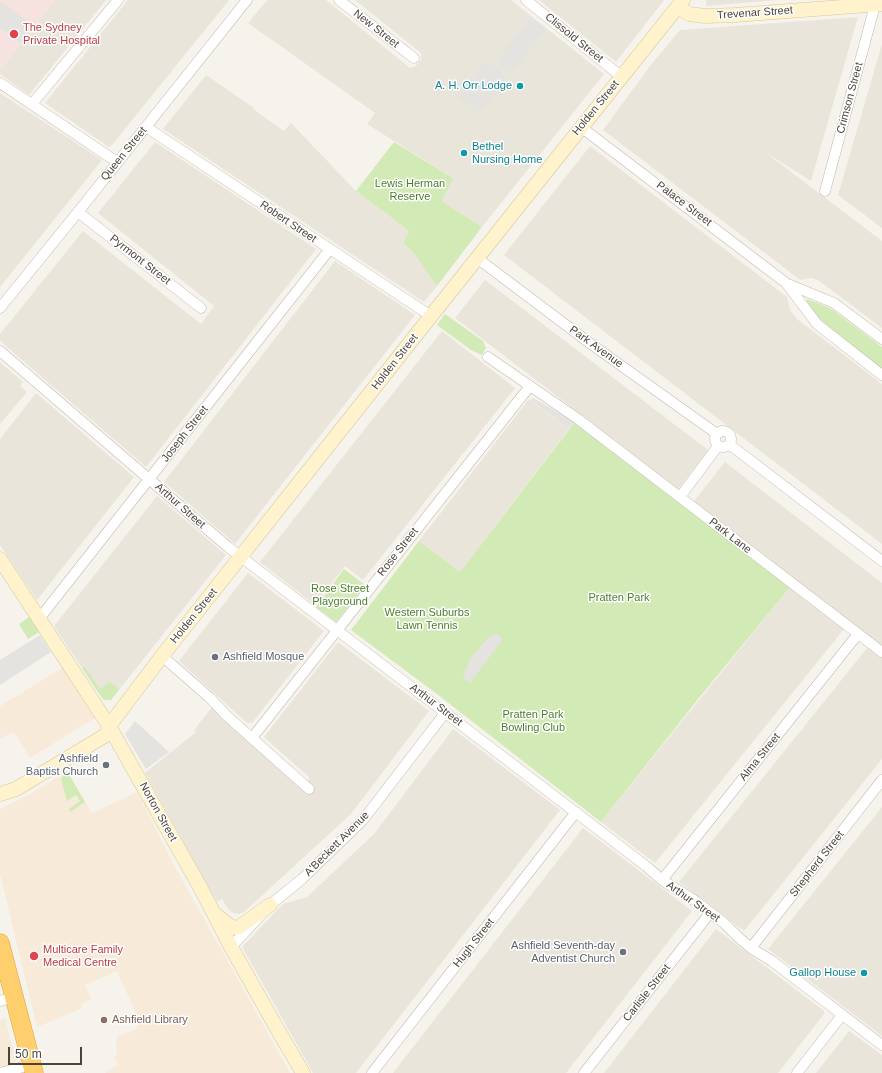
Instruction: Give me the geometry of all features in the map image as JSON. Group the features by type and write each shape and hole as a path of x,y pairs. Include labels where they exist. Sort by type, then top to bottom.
{"highway":[{"path":"0,943 7,999 33,1069"}],"street":[{"path":"32,104 118,0"},
{"name":"Queen Street","path":"0,308 247,0"},
{"name":"New Street","path":"339,0 414,58"},
{"name":"Clissold Street","path":"526,0 622,76"},
{"name":"Holden Street","path":"0,793 11,781 101,728 109,726 162,656 680,3"},
{"name":"Trevenar Street","path":"680,3 689,14 705,16 735,16 878,5"},
{"name":"Crimson Street","path":"825,191 878,5"},
{"path":"0,83 117,162"},
{"name":"Robert Street","path":"146,127 431,316"},
{"name":"Palace Street","path":"581,127 786,283 834,303 882,339"},
{"name":"Pyrmont Street","path":"78,212 201,308"},
{"name":"Joseph Street","path":"39,619 330,249"},
{"name":"Park Avenue","path":"477,258 591,344 717,434 715,439 724,445"},
{"name":"Palace Street","path":"786,283 818,324 882,375"},
{"name":"Arthur Street","path":"0,351 241,557 576,812 662,880 710,913 751,948 772,961 882,1045"},
{"path":"488,357 530,386"},
{"name":"Park Lane","path":"530,386 578,419 882,652"},
{"name":"Rose Street","path":"252,738 530,386"},
{"path":"680,497 724,445 882,561"},
{"name":"Norton Street","path":"0,559 109,726 199,885 231,947 303,1073"},
{"name":"Alma Street","path":"662,880 858,634"},
{"path":"162,656 309,789"},
{"name":"A'Beckett Avenue","path":"231,947 270,905 302,880 363,820 446,713"},
{"name":"Shepherd Street","path":"751,948 882,780"},
{"name":"Hugh Street","path":"372,1073 576,812"},
{"path":"214,914 235,928 239,927 270,905"},
{"name":"Carlisle Street","path":"584,1073 710,913"},
{"path":"797,1073 842,1015"},
{"path":"0,1073 33,1069"}],"shaded area":[{"name":"The Sydney Private Hospital","path":"0,0 55,0 0,70"},
{"path":"55,0 106,0 29,95 0,74 0,70"},
{"path":"128,0 229,0 109,147 45,103"},
{"path":"267,0 326,0 410,68 416,66 421,60 421,53 355,0 511,0 604,74 482,227 442,201 453,178 367,124 375,113 248,23"},
{"path":"539,0 664,0 616,62"},
{"path":"706,0 778,0 706,6"},
{"path":"0,1 34,26 21,43 0,28"},
{"path":"858,17 811,181 765,152 882,241 882,328 818,280 811,278 802,280 799,279 603,130 650,66 680,30"},
{"path":"531,18 546,30 511,73 503,67 499,71 507,78 479,113 458,96 486,61 495,68 498,63 496,61"},
{"path":"882,44 882,228 838,195"},
{"path":"206,75 284,131 291,123 356,191 409,231 403,243 413,252 437,286 424,302 163,129"},
{"path":"0,93 102,160 0,287"},
{"path":"155,142 316,249 146,467 0,341 0,334 83,231 201,324 214,306 98,213"},
{"path":"590,146 787,297 790,310 797,319 882,384 882,544 504,255"},
{"path":"335,261 415,315 235,544 164,482"},
{"path":"485,280 708,450 678,489 455,318"},
{"path":"442,331 515,388 363,580 345,566 315,605 260,562"},
{"path":"0,362 23,382 20,386 27,392 0,424"},
{"path":"36,393 134,477 37,600 0,545 0,439"},
{"path":"533,398 575,422 569,429 531,400"},
{"path":"529,399 569,429 460,572 419,541"},
{"path":"725,462 882,583 882,645 694,501"},
{"path":"157,496 226,555 111,700 105,700 102,698 54,626"},
{"path":"248,573 324,631 252,723 246,722 179,661"},
{"path":"790,587 844,629 655,863 601,822"},
{"path":"496,633 503,639 470,683 463,678 470,659 487,639"},
{"path":"40,635 51,652 0,685 0,660"},
{"path":"338,642 429,711 351,814 244,912 239,914 233,913 228,909 222,899 217,902 145,773 196,732 194,730 212,707 303,786 310,778 264,737"},
{"path":"868,647 882,657 882,759 744,931 679,882"},
{"path":"64,667 95,718 30,758 14,732 0,739 0,706"},
{"path":"135,721 169,752 146,769 125,734"},
{"path":"453,729 560,810 356,1073 313,1073 242,947 283,904 307,897 374,834"},
{"path":"67,771 92,813 137,792 175,867 290,1073 105,1073 118,1064 115,1059 117,1037 137,1029 137,1025 140,1023 117,971 85,985 91,999 81,1004 83,1008 37,1027 0,874 0,809 32,793"},
{"path":"882,807 882,1036 768,949"},
{"path":"583,828 692,911 566,1073 393,1073"},
{"path":"716,929 824,1011 824,1014 778,1073 604,1073"},
{"path":"5,1018 19,1073 0,1073 0,1020"},
{"path":"849,1031 882,1055 882,1073 816,1073"}],"green space":[{"name":"Lewis Herman Reserve","path":"394,142 453,178 442,201 482,227 437,286 413,252 403,243 409,231 356,191"},
{"path":"807,299 830,308 882,347 882,369 822,323 806,302"},
{"path":"445,314 483,341 486,348 482,355 471,350 437,325"},
{"name":"Pratten Park","path":"575,422 790,587 699,698 601,822 437,694 351,630 419,541 460,572"},
{"name":"Rose Street Playground","path":"344,569 365,585 336,622 316,607"},
{"path":"29,617 39,632 28,639 19,624"},
{"path":"84,666 100,689 110,682 119,689 111,700 105,700 102,698 82,668"},
{"path":"67,771 85,802 70,812 69,809 80,801 76,795 67,801 61,779"}],"place":[{"name":"The Sydney Private Hospital","path":"14,34"},
{"name":"A. H. Orr Lodge","path":"520,86"},
{"name":"Bethel Nursing Home","path":"464,153"},
{"name":"Ashfield Mosque","path":"215,657"},
{"name":"Ashfield Baptist Church","path":"106,765"},
{"name":"Ashfield Seventh-day Adventist Church","path":"623,952"},
{"name":"Multicare Family Medical Centre","path":"34,956"},
{"name":"Gallop House","path":"864,973"},
{"name":"Ashfield Library","path":"104,1020"}],"park label":[{"name":"Western Suburbs Lawn Tennis","path":"427,619"},
{"name":"Pratten Park Bowling Club","path":"533,721"}]}
